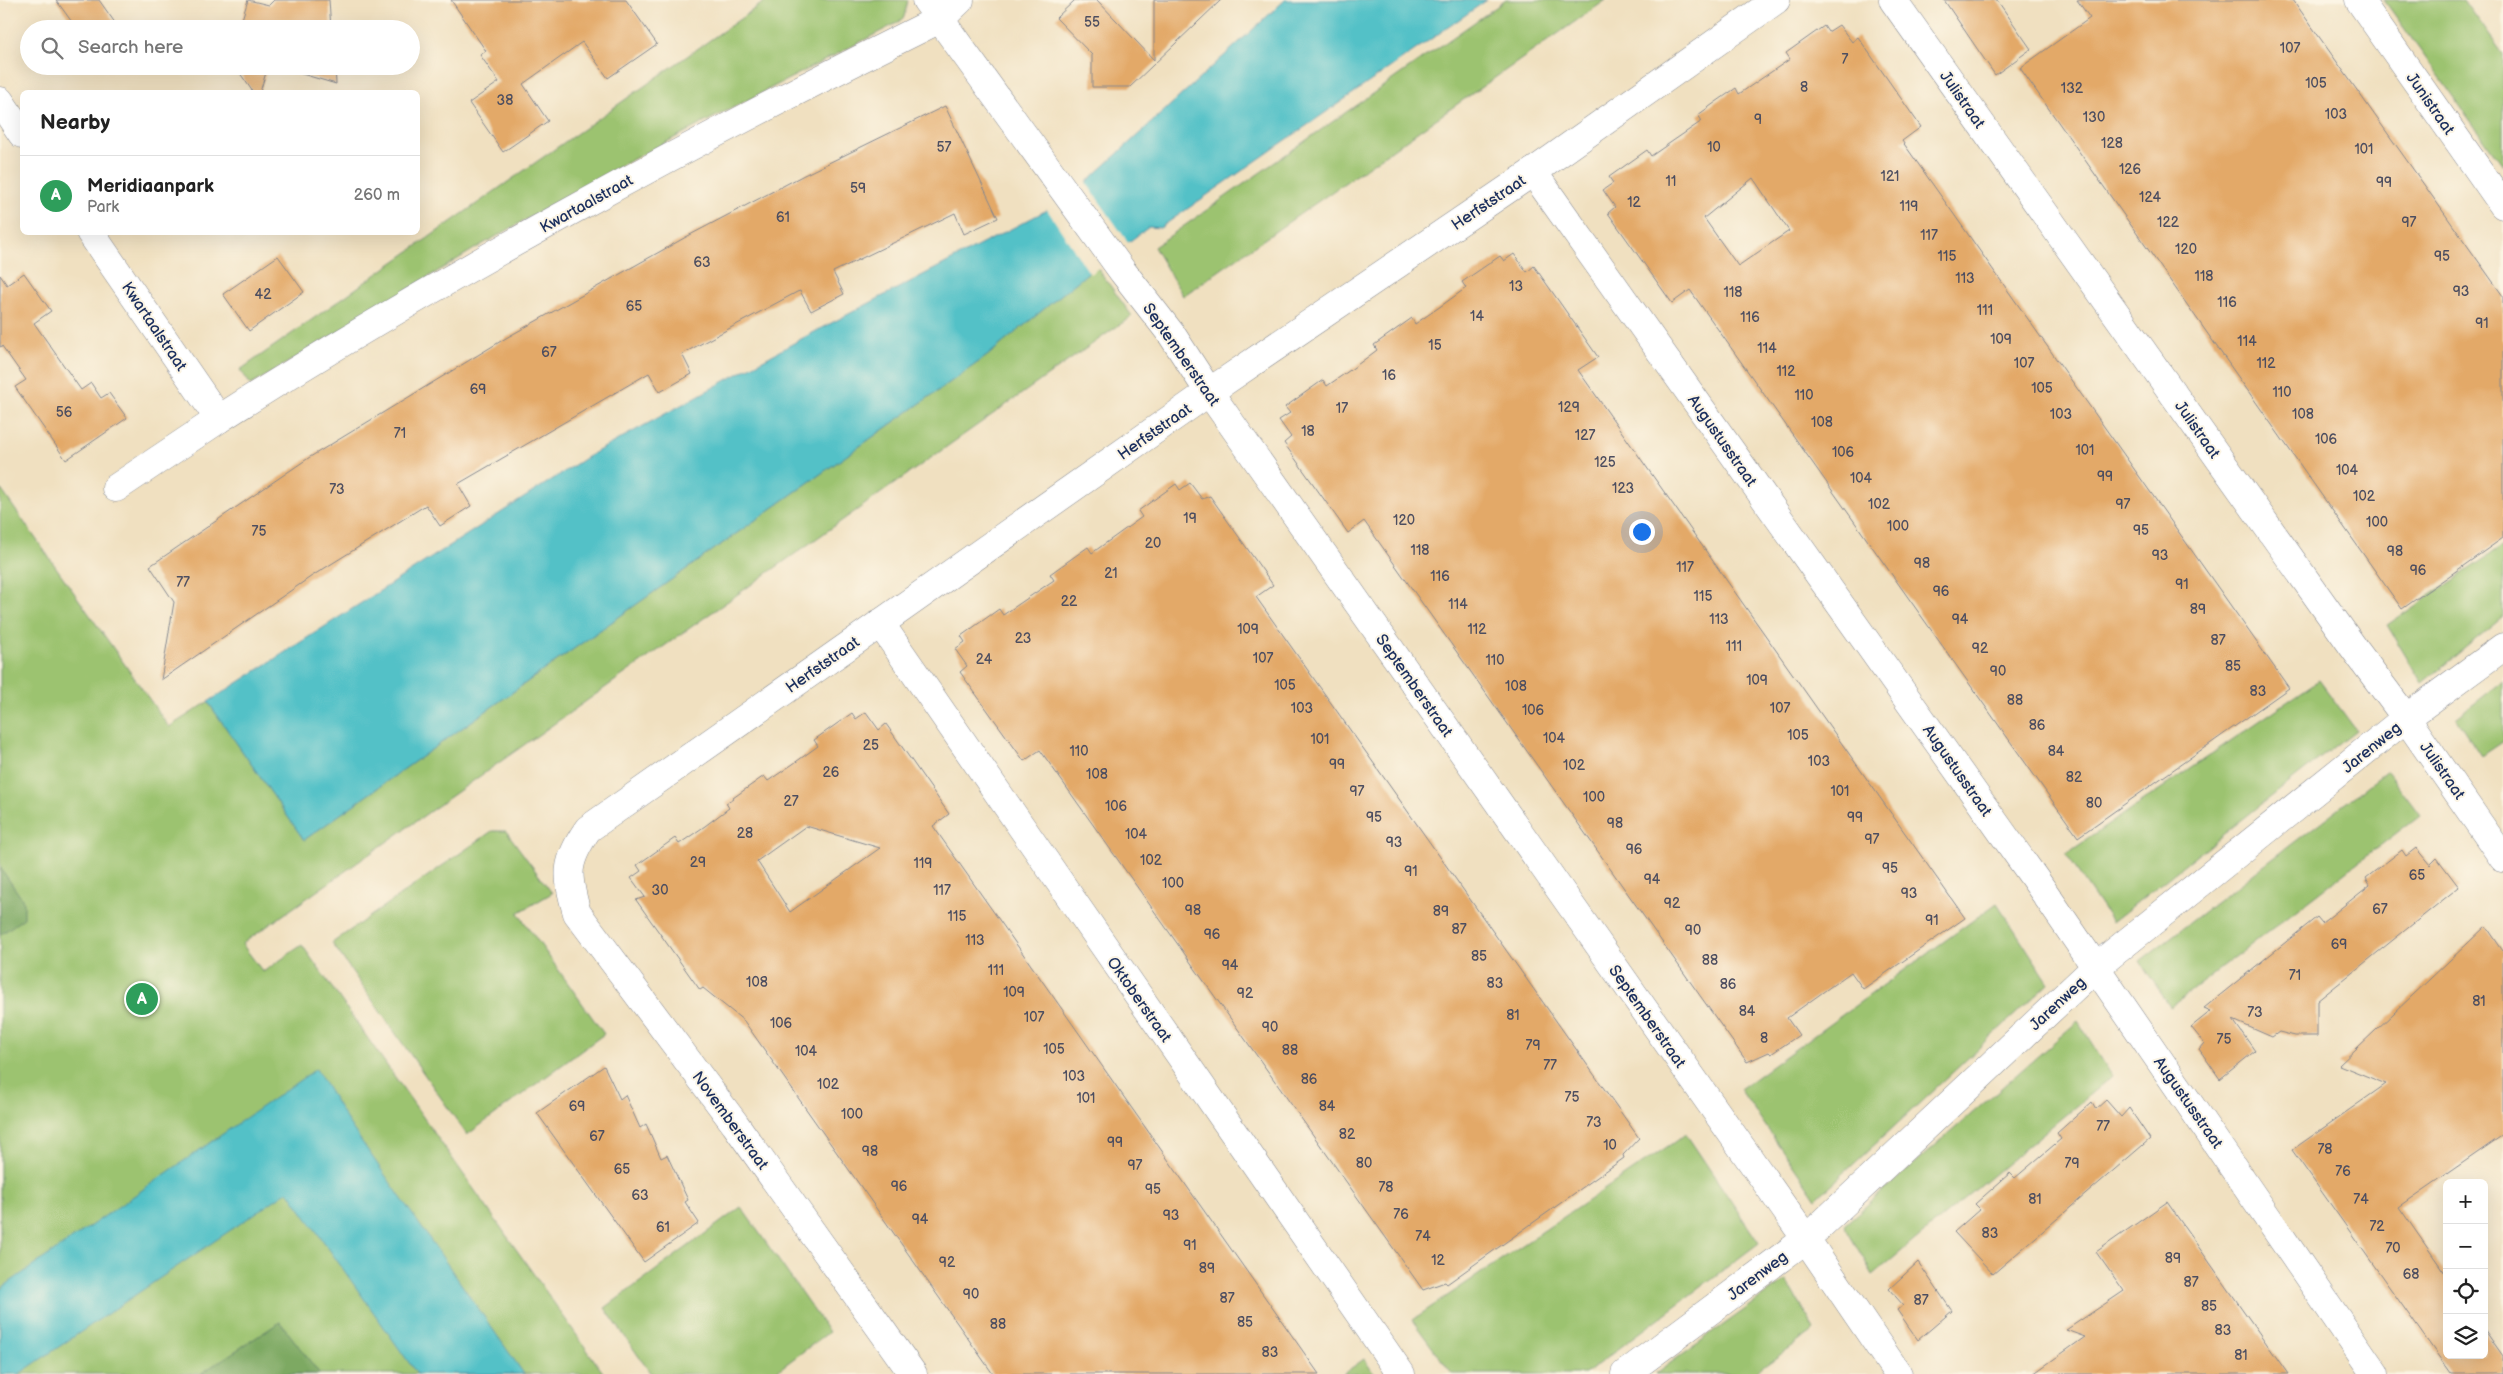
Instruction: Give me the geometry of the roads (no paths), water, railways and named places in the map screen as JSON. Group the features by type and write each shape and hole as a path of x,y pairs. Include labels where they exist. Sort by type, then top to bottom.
{"street":[{"name":"Kwartaalstraat","path":"116,488 220,420 461,273 933,9 960,0"},
{"name":"Herfststraat","path":"571,859 574,850 588,829 1209,392 1533,172 1776,0"},
{"name":"Julistraat","path":"1893,0 2350,643 2406,718 2503,858"},
{"name":"Junistraat","path":"2359,0 2503,205"},
{"name":"Septemberstraat","path":"933,9 1123,272 1172,335 1209,392 1806,1239 1898,1374"},
{"path":"0,101 20,131"},
{"name":"Augustusstraat","path":"1533,172 2096,967 2375,1374"},
{"name":"Kwartaalstraat","path":"92,235 220,420"},
{"name":"Oktoberstraat","path":"880,624 1401,1374"},
{"name":"Jarenweg","path":"1625,1374 1806,1239 2096,967 2406,718 2503,647"},
{"name":"Novemberstraat","path":"571,859 569,886 578,913 735,1124 913,1374"}],"water":[{"path":"1285,0 1487,0 1160,228 1149,227 1096,266 987,356 304,840 208,702 587,457 801,339 1068,199"},
{"path":"316,1069 348,1122 524,1374 417,1374 288,1191 19,1374 0,1374 0,1289"}],"place":[{"name":"Meridiaanpark","path":"142,999"}]}
